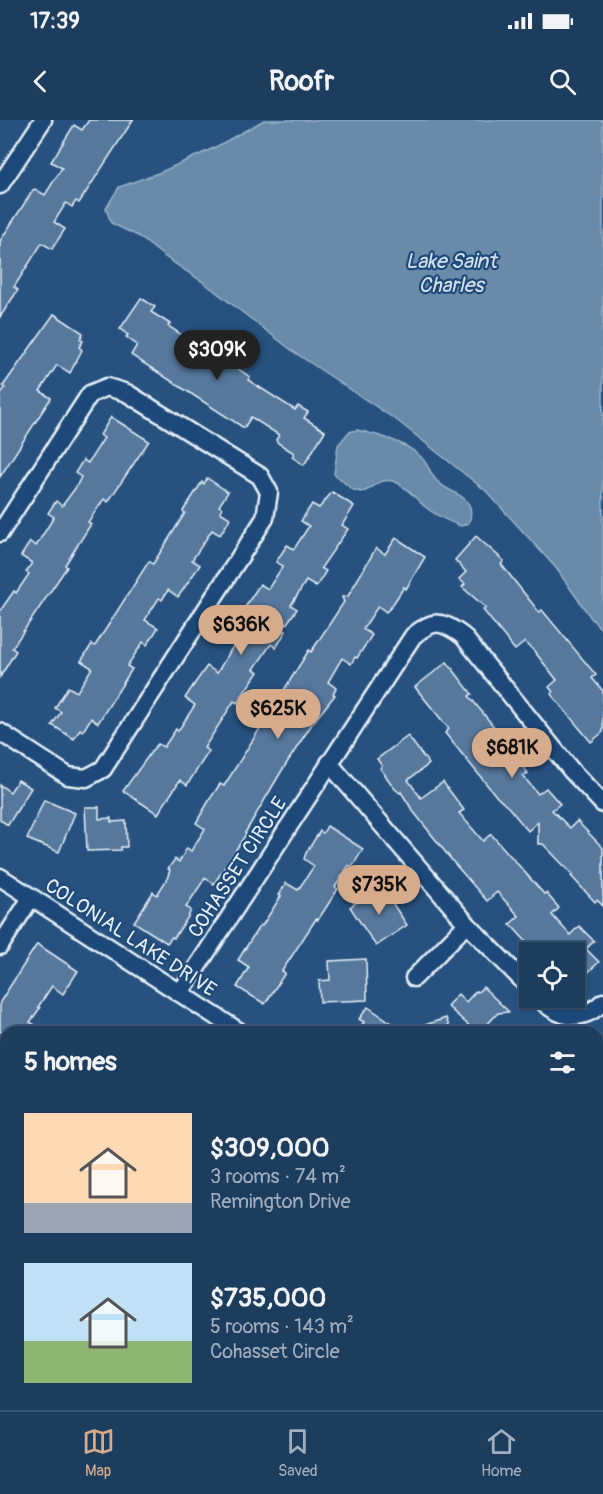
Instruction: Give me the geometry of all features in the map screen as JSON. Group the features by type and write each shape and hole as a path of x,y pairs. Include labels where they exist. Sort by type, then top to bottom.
{"street":[{"path":"0,185 43,120"},
{"path":"0,533 90,394 107,387 127,393 260,476 269,492 266,518 103,769 87,778 68,776 0,732"},
{"name":"COHASSET CIRCLE","path":"180,993 413,636 427,625 446,624 463,636 571,770 603,804"},
{"path":"329,763 467,924 519,977"},
{"name":"COLONIAL LAKE DRIVE","path":"0,877 231,1026"},
{"path":"0,946 31,898"},
{"path":"414,978 467,924"},
{"path":"550,1008 567,1017 593,1012 603,1002"}],"water":[{"name":"Lake Saint Charles","path":"264,120 603,120 603,631 591,618 556,568 486,491 399,422 294,352 203,282 138,236 111,223 106,208 119,187 161,172 214,148"},
{"path":"357,430 391,440 415,452 436,480 466,500 471,513 469,523 461,526 441,518 395,482 382,481 368,490 358,492 348,486 334,474 338,445 349,432"}],"building":[{"path":"89,120 133,120 79,203 76,201 72,207 66,203 54,222 65,229 52,249 42,243 14,287 18,290 0,317 0,241 33,190 45,195 62,168 51,162 74,125 82,130"},
{"path":"141,298 155,307 151,312 170,324 168,326 214,356 217,351 236,363 234,366 250,377 248,380 295,410 298,406 308,412 304,418 325,431 304,465 292,457 294,453 278,443 276,440 279,435 251,417 244,428 131,355 137,345 120,329"},
{"path":"54,314 83,333 80,339 83,341 79,347 82,350 70,373 57,365 40,391 51,398 0,477 0,395 5,388 3,386"},
{"path":"111,417 149,441 108,502 104,499 88,522 91,524 65,565 67,567 12,648 16,651 0,677 0,611 29,574 26,572 32,563 21,556 30,542 36,546 54,517 48,513 56,501 62,506 76,487 81,477 75,473 83,460 88,463 104,438 100,435"},
{"path":"207,478 228,492 219,506 222,508 220,512 230,518 227,524 220,535 212,530 192,560 200,565 178,597 168,590 162,600 159,598 145,620 158,628 147,645 143,642 127,666 132,669 98,723 91,718 83,731 80,729 74,739 52,725 61,712 55,708 68,687 77,692 92,668 81,661 92,644 95,646 149,561 153,564 185,513 183,511"},
{"path":"332,492 354,506 342,525 348,529 321,568 326,571 316,587 306,581 291,605 297,609 283,629 286,631 276,648 271,644 254,669 258,672 237,703 234,701 204,748 209,751 187,785 180,780 158,814 123,791 154,748 158,744 164,747 176,729 178,731 195,705 185,698 207,666 217,673 244,628 236,623 249,601 260,584 268,589 283,566 276,562 287,545 294,549 309,526 301,521 312,504 319,508"},
{"path":"476,536 504,561 501,564 539,612 542,610 596,675 592,678 603,691 603,732 591,742 551,694 553,692 549,687 557,680 534,651 525,642 515,650 483,610 486,608 462,587 465,584 459,579 466,572 455,560"},
{"path":"396,538 425,557 406,589 404,587 391,607 386,612 378,606 363,629 372,635 357,658 355,657 351,664 342,658 328,682 336,688 333,694 335,695 312,724 281,772 214,884 205,878 186,907 191,910 188,917 174,938 172,937 167,943 134,922 153,892 157,895 175,859 179,862 187,848 191,851 205,829 196,823 210,799 220,784 224,786 309,650 311,652 344,602 342,597 348,596 376,548 385,554"},
{"path":"447,662 472,694 469,696 525,765 523,767 528,773 523,776 538,794 546,788 560,804 552,810 570,828 577,821 603,848 603,906 597,900 595,902 543,844 538,844 538,822 528,831 497,797 445,733 449,729 415,687"},
{"path":"408,736 429,764 408,780 421,798 443,782 464,810 459,813 483,841 491,834 559,908 552,915 570,935 579,926 594,941 586,949 599,962 585,975 585,942 527,942 510,924 519,916 497,892 487,901 454,863 401,792 395,789 380,768 382,766 377,759"},
{"path":"18,780 31,788 8,825 0,820 0,785 10,792"},
{"path":"44,800 75,813 59,852 27,839"},
{"path":"85,807 99,807 99,819 111,818 111,822 126,821 127,847 121,847 121,850 87,851"},
{"path":"327,826 363,849 352,867 349,865 335,887 338,889 282,971 285,973 265,1004 237,987 249,967 238,960 281,896 279,895 286,883 298,890 314,866 304,859 320,831 323,833"},
{"path":"381,886 407,925 376,946 350,907"},
{"path":"37,944 78,971 63,994 52,986 30,1022 36,1026 0,1026 0,1002"},
{"path":"366,959 367,1000 320,1002 319,981 330,980 329,961"},
{"path":"483,987 509,1012 498,1013 486,1026 469,1026 447,1006 458,994 466,1002 476,991 478,992"},
{"path":"368,1007 396,1026 361,1026 364,1022 359,1019"},
{"path":"446,1018 449,1026 422,1026"}]}
